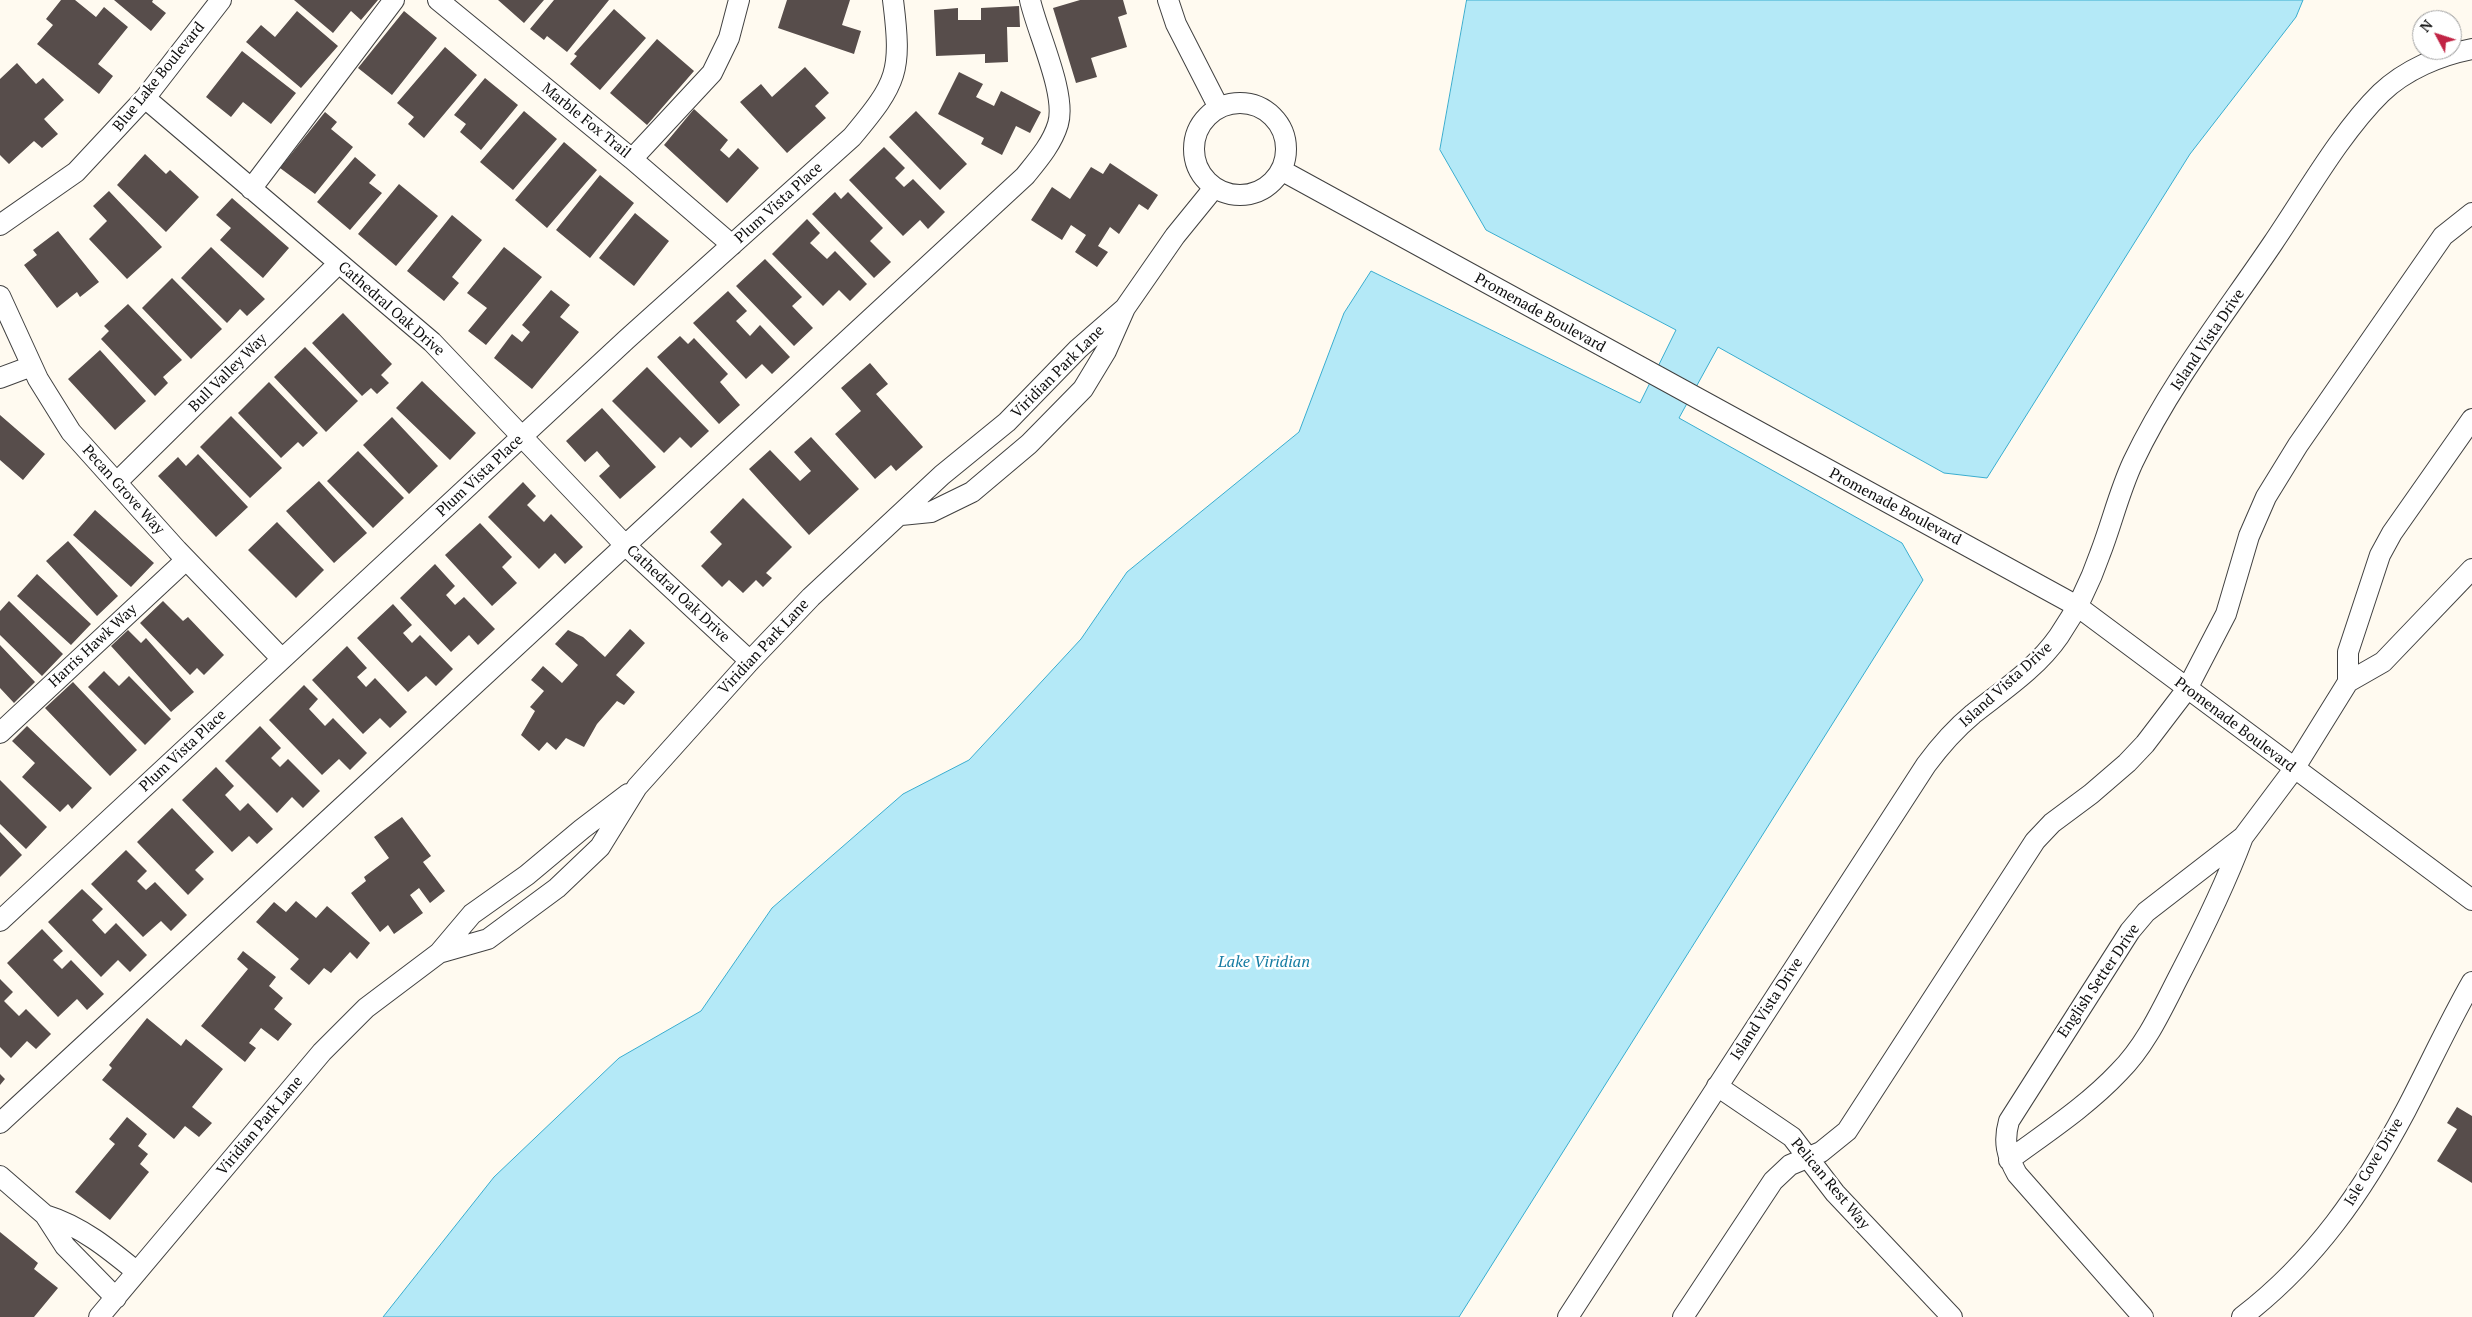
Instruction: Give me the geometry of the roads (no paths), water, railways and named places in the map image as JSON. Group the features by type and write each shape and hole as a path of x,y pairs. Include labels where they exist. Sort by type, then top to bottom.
{"street":[{"name":"Blue Lake Boulevard","path":"0,225 76,172 145,98 221,0"},
{"path":"251,189 394,0"},
{"name":"Marble Fox Trail","path":"438,0 632,158 732,244"},
{"path":"632,158 712,73 729,38 740,0"},
{"name":"Plum Vista Place","path":"0,921 627,339 852,137 878,106 897,68 899,45 893,0"},
{"path":"0,1123 1025,176 1047,148 1059,122 1054,72 1035,21 1030,0"},
{"path":"1168,0 1176,24 1219,108"},
{"name":"Island Vista Drive","path":"1568,1317 1944,740 2037,660 2057,639 2077,606 2100,555 2120,491 2150,429 2168,399 2364,110 2383,91 2404,75 2436,59 2472,49"},
{"name":"Cathedral Oak Drive","path":"145,98 432,342 625,545 750,660"},
{"path":"1231,104 1257,106 1268,112 1277,121 1286,145 1286,158 1281,170 1274,181 1264,189 1252,194 1226,194 1214,188 1198,171 1193,147 1201,124 1219,108 1231,104"},
{"name":"Promenade Boulevard","path":"1281,170 2077,606 2472,900"},
{"name":"Viridian Park Lane","path":"439,953 488,939 557,888 600,847 637,788 750,660 811,596 865,545 901,515 942,475 1007,422 1078,349 1124,308 1175,236 1214,188"},
{"path":"1683,1317 1773,1181 1790,1165 1830,1147 1847,1132 2038,836 2127,763 2145,744 2188,689 2226,614 2249,536 2266,497 2298,445 2443,236 2472,212"},
{"name":"Bull Valley Way","path":"117,482 338,264"},
{"name":"Pecan Grove Way","path":"0,296 32,366 71,432 186,560 282,660"},
{"name":"Viridian Park Lane","path":"901,515 931,512 972,492 1029,444 1083,389 1106,352 1124,308"},
{"path":"0,378 32,366"},
{"path":"2472,419 2392,533 2380,555 2348,652 2348,682 2383,662 2472,569"},
{"name":"Harris Hawk Way","path":"0,733 186,560"},
{"name":"English Setter Drive","path":"2143,1317 2029,1189 2009,1160 2005,1134 2009,1121 2130,931 2146,912 2243,837 2294,769 2348,682"},
{"name":"Viridian Park Lane","path":"99,1317 322,1052 366,1008 439,953 472,914 527,876 582,829 637,788"},
{"name":"English Setter Drive","path":"2009,1160 2095,1096 2121,1071 2146,1038 2207,923 2226,882 2243,837"},
{"name":"Isle Cove Drive","path":"2242,1317 2291,1275 2324,1240 2344,1213 2406,1110 2432,1054 2472,982"},
{"name":"Pelican Rest Way","path":"1717,1086 1778,1125 1792,1137 1840,1199 1952,1317"},
{"path":"0,1176 46,1215 65,1246 116,1298"},
{"path":"46,1215 58,1219 100,1242 137,1272"}],"water":[{"name":"Lake Viridian","path":"1467,0 2303,0 2296,17 2190,154 1987,478 1944,473 1718,347 1679,418 1902,543 1923,580 1459,1317 383,1317 494,1177 619,1058 701,1011 772,908 903,794 969,760 1081,639 1127,572 1299,432 1344,313 1371,271 1640,403 1676,330 1486,230 1440,150"}]}
